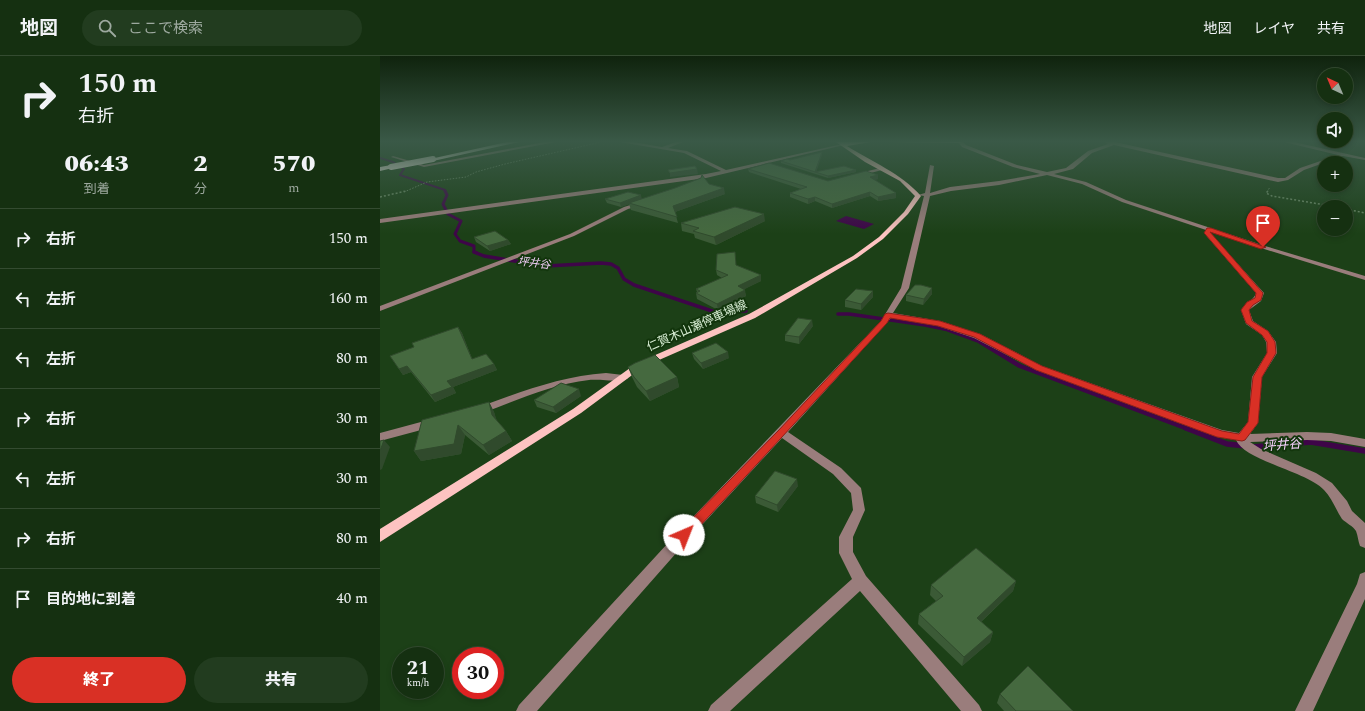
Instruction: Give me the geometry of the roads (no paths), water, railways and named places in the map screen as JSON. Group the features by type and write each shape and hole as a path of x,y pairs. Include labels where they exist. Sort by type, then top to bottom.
{"main road":[{"path":"888,173 923,195"},
{"name":"仁賀木山瀬停車場線","path":"380,536 577,411 640,365 657,356 752,316 855,257 881,238 923,195"}],"street":[{"path":"380,221 723,173"},
{"path":"850,176 863,173"},
{"path":"525,711 673,546 781,433 886,319 905,288 923,195 930,173"},
{"path":"1041,173 1084,183 1124,201 1161,212 1209,230 1365,278"},
{"path":"923,195 950,188 999,183 1053,173"},
{"path":"1244,173 1278,180 1286,179 1296,173"},
{"path":"686,186 706,176"},
{"path":"380,309 470,273 572,235 626,208 650,201"},
{"path":"1209,230 1207,233 1260,293 1258,299 1250,304 1245,310 1249,322 1265,333 1271,342 1272,353 1257,377 1253,423 1245,443"},
{"path":"886,319 940,324 977,336 1039,368 1245,443 1312,476 1328,486 1342,505 1347,515 1362,528 1365,542"},
{"path":"468,414 576,378 612,375 623,378"},
{"path":"380,437 440,421"},
{"path":"781,433 791,438 837,471 857,491 859,510 846,537 846,553 861,581 973,711"},
{"path":"1245,443 1307,436 1332,437 1365,443"},
{"path":"1304,711 1364,585 1365,579"},
{"path":"717,711 861,581"}],"waterway":[{"name":"坪井谷","path":"402,173 400,175 445,190 446,192"},
{"name":"坪井谷","path":"445,191 447,195 443,204 448,214 461,221 455,234 460,241 474,246 474,252"},
{"name":"坪井谷","path":"474,252 484,256 546,266 601,263 611,264 618,268 624,279 634,285 718,313 746,311"},
{"name":"坪井谷","path":"838,314 849,314 925,325 954,331"},
{"name":"坪井谷","path":"949,330 979,341 1020,366 1188,429"},
{"name":"坪井谷","path":"1186,428 1227,444 1246,446"},
{"name":"坪井谷","path":"1253,447 1311,442 1365,451"}]}
